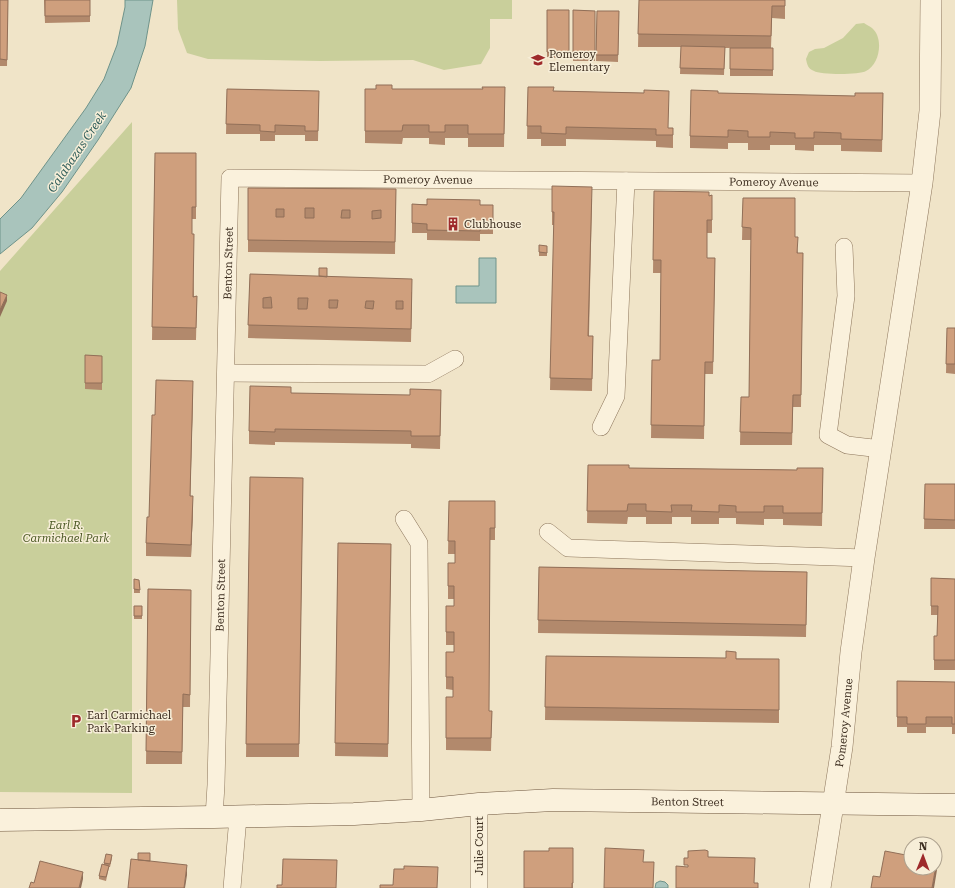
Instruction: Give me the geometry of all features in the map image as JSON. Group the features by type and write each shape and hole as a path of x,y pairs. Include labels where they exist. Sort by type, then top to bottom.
{"main road":[{"name":"Benton Street","path":"0,820 214,818 354,814 421,810 479,804 553,800 955,805"}],"street":[{"name":"Pomeroy Avenue","path":"820,888 832,803 842,747 851,652 864,558 922,183 930,111 931,0"},
{"name":"Pomeroy Avenue","path":"230,178 922,183"},
{"name":"Benton Street","path":"214,818 230,178"},
{"path":"601,427 616,396 626,181"},
{"path":"844,248 846,296 828,435 848,445 881,449"},
{"path":"226,374 428,374 455,360"},
{"path":"404,519 419,542 421,810"},
{"path":"548,532 568,548 864,558"},
{"name":"Julie Court","path":"479,804 479,888"},
{"path":"232,888 238,817"}],"green space":[{"path":"177,0 512,0 512,19 490,19 490,48 481,64 444,70 413,60 320,61 208,59 187,53 178,29"},
{"path":"864,23 876,32 879,44 879,51 875,63 871,68 862,72 840,74 818,72 809,68 806,59 809,52 815,49 824,48 843,38 856,24"},
{"name":"Earl R. Carmichael Park","path":"132,122 132,793 0,792 0,271"}],"water":[{"name":"Calabazas Creek","path":"125,0 153,0 145,46 131,88 98,140 62,192 32,228 0,254 0,219 21,198 86,108 104,79 117,45 125,7"},
{"path":"479,258 496,258 496,303 456,303 456,286 479,286"},
{"path":"660,881 665,882 668,885 668,888 655,888 656,883"}],"building":[{"path":"0,0 8,0 7,60 0,59"},
{"path":"45,0 90,0 90,16 45,16"},
{"path":"639,0 785,0 785,6 772,6 771,36 638,34"},
{"path":"547,10 569,10 569,52 547,52"},
{"path":"573,10 595,11 595,55 573,54"},
{"path":"597,11 619,11 618,55 596,55"},
{"path":"681,46 725,47 724,69 680,68"},
{"path":"730,48 773,48 773,70 730,69"},
{"path":"376,85 392,85 392,89 483,89 482,87 505,87 504,134 468,134 468,125 445,125 445,132 429,132 429,125 403,125 402,131 365,131 365,89 376,89"},
{"path":"528,87 554,87 553,91 644,93 644,90 669,91 668,128 673,128 673,135 656,135 656,129 566,127 566,134 541,133 541,126 527,126"},
{"path":"227,89 319,91 318,131 305,131 305,126 275,125 275,132 260,131 260,125 226,124"},
{"path":"691,90 718,91 718,93 855,96 855,93 883,93 882,140 841,139 841,133 814,132 814,138 795,138 795,133 770,132 770,137 748,137 748,131 728,130 728,137 690,136"},
{"path":"155,153 196,153 196,207 192,207 192,234 194,234 193,297 197,296 196,328 152,327"},
{"path":"552,186 592,187 588,336 593,336 592,379 550,378 554,212 552,212"},
{"path":"248,188 396,189 395,242 248,240","holes":["305,208 314,208 314,218 305,218","276,209 284,209 284,217 276,217","342,210 350,210 350,218 341,218","381,210 381,218 372,219 372,211"]},
{"path":"654,191 709,192 709,196 712,195 712,220 707,220 707,258 715,258 713,362 705,362 704,426 651,425 652,360 660,360 661,260 653,260"},
{"path":"743,198 795,198 795,237 798,237 797,253 803,253 801,395 793,395 792,433 740,432 741,397 749,397 751,228 742,227"},
{"name":"Clubhouse","path":"427,199 480,200 480,205 493,205 493,224 480,224 480,231 427,230 427,224 412,223 412,204 427,205"},
{"path":"539,245 547,246 547,253 539,252"},
{"path":"319,268 327,268 327,277 319,276"},
{"path":"250,274 412,279 411,329 248,325","holes":["271,297 272,308 263,308 263,298","298,298 308,298 307,309 298,309","329,300 338,300 337,308 329,308","366,301 374,301 373,309 365,308","396,301 403,301 403,309 396,309"]},
{"path":"0,292 7,295 0,310"},
{"path":"947,328 955,328 955,364 946,364"},
{"path":"85,355 102,356 102,383 85,383"},
{"path":"156,380 193,381 190,496 193,496 191,545 146,543 147,517 149,517 152,415 155,415"},
{"path":"250,386 291,387 291,393 410,395 410,389 441,390 440,436 411,436 411,431 275,429 275,432 249,431"},
{"path":"588,465 629,465 629,468 797,470 797,468 823,468 822,513 783,513 783,506 764,506 764,512 736,512 736,506 719,505 719,512 691,511 692,505 671,505 672,512 646,511 646,504 628,504 627,511 587,511"},
{"path":"250,477 303,478 299,744 246,744"},
{"path":"925,484 955,484 955,520 924,519"},
{"path":"449,501 495,501 495,528 490,528 489,711 492,711 491,738 446,738 446,697 453,697 453,677 446,677 446,652 454,652 454,632 446,632 446,606 454,606 454,586 448,586 448,563 455,563 455,541 448,541"},
{"path":"338,543 391,544 388,744 335,743"},
{"path":"539,567 807,572 806,625 538,620"},
{"path":"931,578 955,579 955,660 934,660 934,636 937,636 938,606 931,606"},
{"path":"134,579 139,580 140,590 134,589"},
{"path":"148,589 191,590 190,695 183,694 182,752 146,751"},
{"path":"134,606 142,606 142,616 134,616"},
{"path":"726,651 736,652 736,659 779,659 779,710 545,707 546,656 726,658"},
{"path":"897,681 955,682 955,724 952,724 952,717 926,717 926,724 907,724 907,717 897,717"},
{"path":"549,848 573,848 572,888 524,888 524,851 549,851"},
{"path":"605,848 644,850 643,862 654,862 653,888 604,888"},
{"path":"688,851 708,851 708,857 755,858 754,883 758,883 758,888 676,888 676,866 688,867 688,865 684,865 684,858 688,858"},
{"path":"885,851 903,854 903,876 934,876 932,888 871,888 873,876 880,877"},
{"path":"138,853 150,853 150,861 138,860"},
{"path":"106,854 112,855 110,864 104,863"},
{"path":"131,859 187,865 184,888 128,888"},
{"path":"283,859 337,860 336,888 277,888 277,885 282,885"},
{"path":"40,861 83,872 79,888 29,888 31,882 34,883"},
{"path":"102,864 109,866 106,877 99,876"},
{"path":"404,866 438,867 437,888 380,888 380,885 393,885 394,869 404,869"}],"place":[{"name":"Pomeroy Elementary","path":"538,60"},
{"name":"Clubhouse","path":"453,224"},
{"name":"Earl Carmichael Park Parking","path":"76,721"}]}
